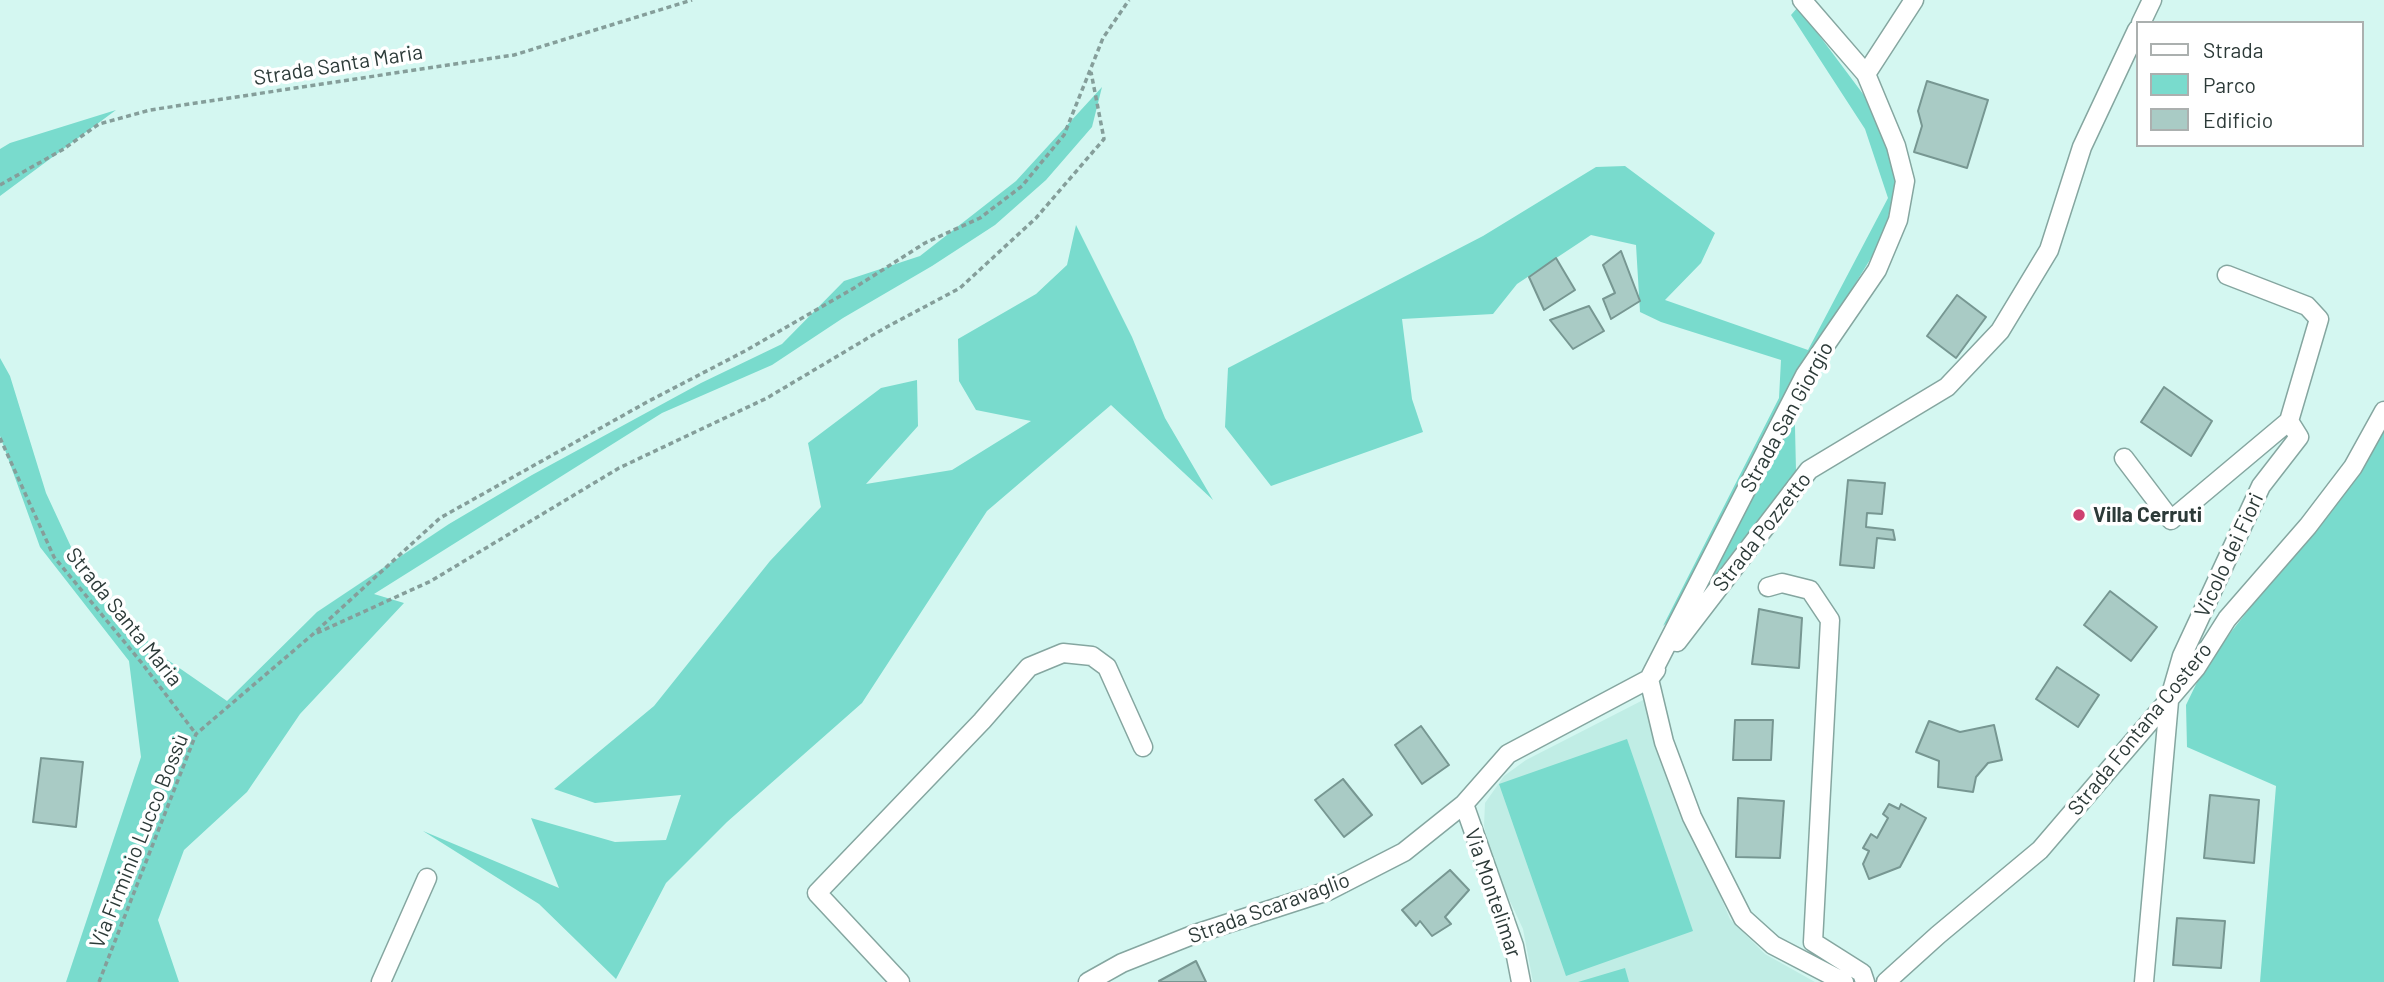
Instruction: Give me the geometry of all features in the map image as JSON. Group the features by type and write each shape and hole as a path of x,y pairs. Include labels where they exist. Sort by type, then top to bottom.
{"street":[{"name":"Strada San Giorgio","path":"1649,679 1805,375 1877,270 1898,220 1905,181 1896,146 1866,74 1802,0"},
{"path":"1866,74 1914,0"},
{"path":"2142,21 2152,0"},
{"name":"Strada Pozzetto","path":"1649,679 1809,470 1947,387 2000,331 2049,250 2082,147 2136,32"},
{"name":"Vicolo dei Fiori","path":"2124,458 2171,520 2289,421 2319,318 2307,306 2227,275"},
{"name":"Strada Fontana Costero","path":"1886,982 2040,850 2169,701 2196,668 2227,619 2308,526 2353,467 2384,411"},
{"name":"Vicolo dei Fiori","path":"2169,701 2182,656 2261,486 2299,437 2289,421"},
{"name":"Strada Pozzetto","path":"1768,587 1782,583 1810,590 1830,620 1813,942 1862,973 1865,982"},
{"path":"900,982 817,893 982,721 1030,667 1063,653 1093,656 1107,667 1143,747"},
{"path":"1649,679 1664,742 1692,817 1743,918 1773,945 1844,982"},
{"name":"Strada Scaravaglio","path":"1088,982 1122,963 1195,934 1328,891 1404,852 1464,804 1508,754 1649,679"},
{"path":"2144,982 2169,701"},
{"name":"Via Montelimar","path":"1464,804 1514,946 1521,982"},
{"path":"381,982 427,878"}],"path":[{"name":"Strada Santa Maria","path":"0,186 62,150 99,124 150,110 514,55 692,0"},
{"path":"312,635 440,518 647,402 745,351 855,288 925,243 980,218 1022,187 1064,135 1103,38 1129,0"},
{"path":"312,635 431,581 619,468 767,398 883,329 960,288 1037,218 1104,139 1090,70"},
{"name":"Strada Santa Maria","path":"0,438 54,557 196,734"},
{"name":"Via Firminio Lucco Bossù","path":"99,982 196,734 312,635"}],"shaded area":[{"path":"1647,698 1688,819 1730,919 1765,954 1815,982 1533,982 1523,929 1495,869 1484,826 1485,803 1504,776 1526,760"}],"green space":[{"path":"1798,7 1872,106 1897,176 1884,237 1794,383 1796,471 1710,582 1663,626 1779,398 1781,360 1661,322 1640,312 1636,245 1591,235 1517,284 1493,314 1402,319 1412,399 1423,432 1271,486 1225,427 1228,368 1483,236 1596,167 1625,166 1715,233 1701,263 1665,300 1808,350 1888,198 1865,129 1791,15"},
{"path":"1102,87 1092,127 1046,180 995,225 772,365 662,413 374,594 404,603 300,714 247,792 184,850 158,920 179,982 66,982 141,757 129,661 40,547 0,436 0,358 10,376 46,493 85,577 162,656 227,701 317,612 449,524 532,475 701,383 782,344 844,281 920,256 1016,181"},
{"path":"116,110 0,196 0,149 10,143"},
{"path":"1076,225 1132,337 1165,418 1213,500 1111,405 987,511 862,703 727,822 666,883 616,979 539,904 423,831 559,888 531,818 615,842 666,840 681,795 595,803 554,789 654,706 770,561 821,507 808,443 881,388 917,380 918,426 866,484 952,470 1031,421 976,410 959,381 958,339 1036,294 1067,265"},
{"path":"2384,425 2384,982 2260,982 2276,786 2187,747 2186,705 2200,676 2231,632 2347,485"},
{"path":"1627,739 1693,931 1566,976 1499,784"},
{"path":"1625,968 1629,982 1578,982"}],"building":[{"path":"1927,81 1988,100 1967,168 1914,152 1922,126 1918,111"},
{"path":"1621,251 1640,301 1611,319 1603,299 1615,293 1603,265"},
{"path":"1556,258 1575,290 1544,310 1529,277"},
{"path":"1957,295 1986,317 1956,358 1927,336"},
{"path":"1589,306 1604,331 1573,349 1550,320"},
{"path":"2164,387 2212,421 2191,456 2141,422"},
{"path":"1848,480 1885,483 1882,514 1867,513 1866,527 1893,530 1895,540 1877,538 1874,568 1840,565"},
{"path":"2110,591 2157,627 2131,661 2084,625"},
{"path":"1759,609 1802,618 1799,668 1752,664"},
{"path":"2057,667 2099,695 2078,727 2036,699"},
{"path":"1735,720 1773,720 1771,760 1733,760"},
{"path":"1929,721 1960,732 1994,725 2002,760 1988,763 1976,777 1973,792 1938,787 1939,761 1916,752"},
{"path":"1421,726 1449,765 1422,784 1395,745"},
{"path":"41,758 83,762 76,827 33,822"},
{"path":"1343,779 1372,815 1344,837 1315,800"},
{"path":"2210,795 2259,800 2254,863 2204,858"},
{"path":"1738,798 1784,801 1780,858 1736,857"},
{"path":"1889,804 1899,809 1901,804 1926,818 1900,867 1869,879 1863,864 1869,851 1863,848 1871,834 1877,838 1888,818 1883,814"},
{"path":"1450,870 1469,890 1445,917 1451,924 1432,936 1420,921 1416,926 1402,910"},
{"path":"2177,918 2225,921 2221,968 2173,965"},
{"path":"1196,961 1206,982 1159,981"}],"place":[{"name":"Villa Cerruti","path":"2079,515"}]}
